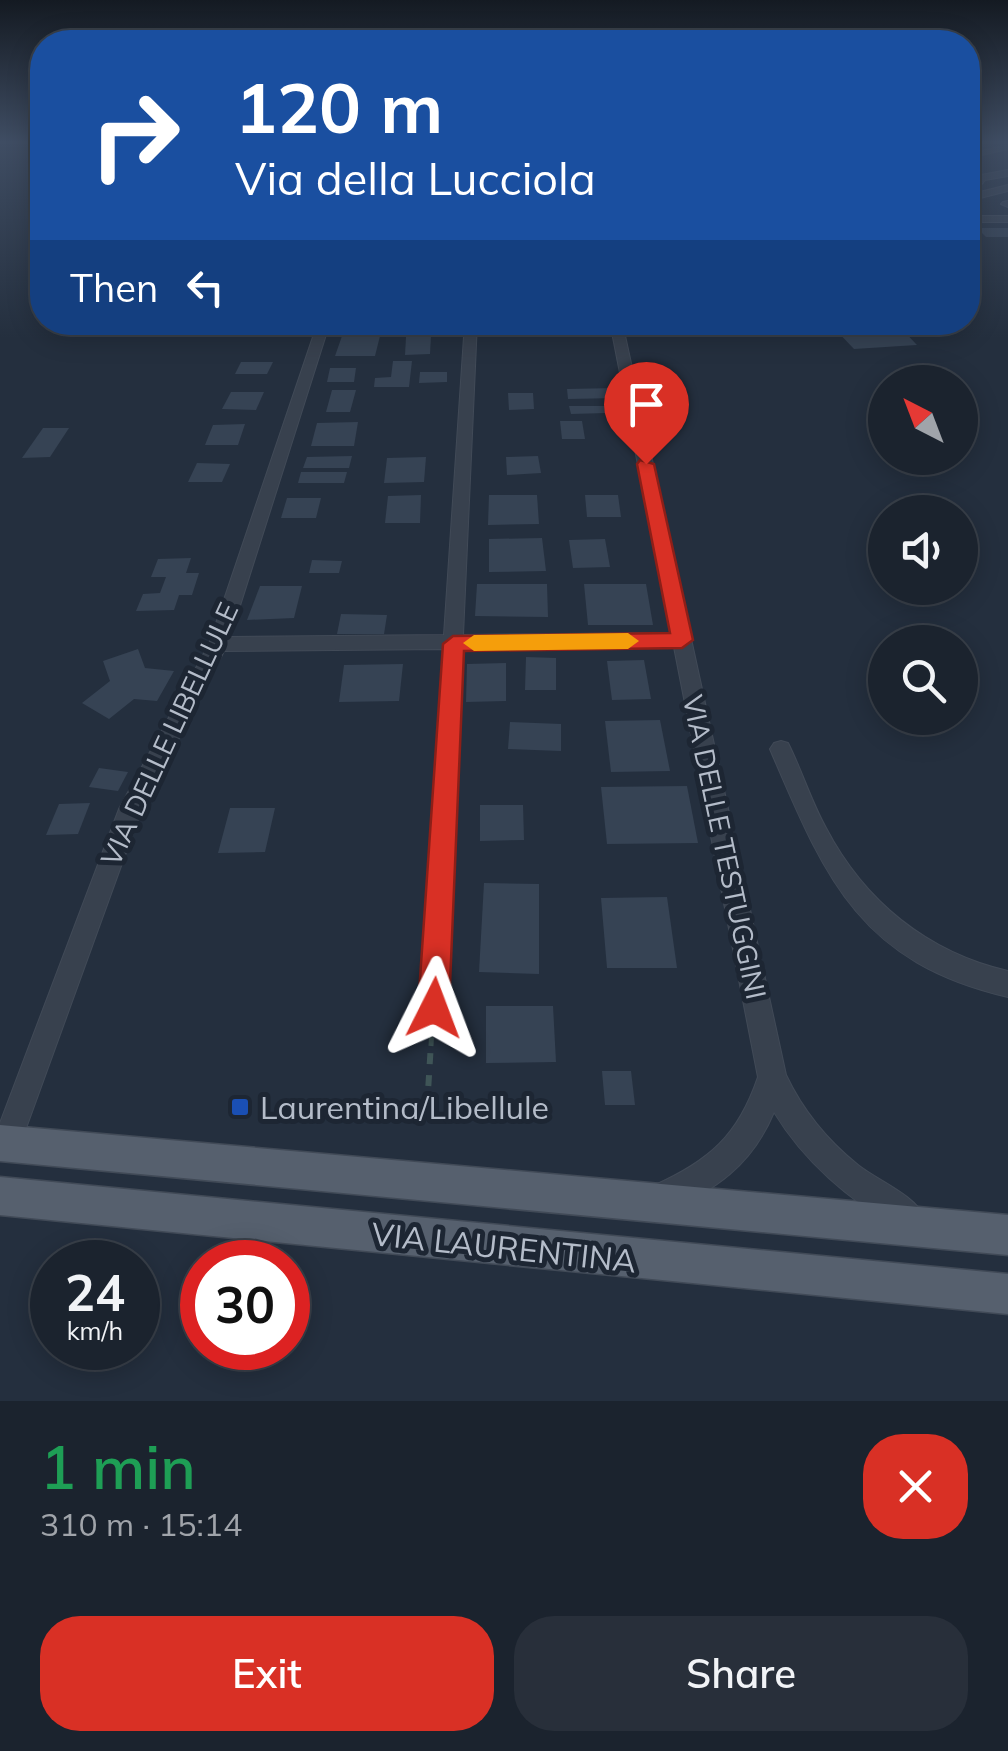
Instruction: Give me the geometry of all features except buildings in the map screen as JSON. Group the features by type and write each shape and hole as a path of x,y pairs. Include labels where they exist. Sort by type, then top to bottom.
{"main road":[{"name":"VIA LAURENTINA","path":"3,1143 1008,1235"},
{"name":"VIA LAURENTINA","path":"0,1196 1003,1297"}],"street":[{"path":"980,222 1008,222"},
{"name":"VIA DELLE LIBELLULE","path":"3,1143 130,808 218,644 320,335"},
{"path":"434,1008 470,335"},
{"name":"VIA DELLE TESTUGGINI","path":"619,335 772,1077"},
{"path":"218,644 682,640"},
{"path":"781,749 824,848 857,896 937,962 982,980 1008,984"},
{"path":"647,1204 694,1183 738,1150 759,1119 772,1077"},
{"path":"772,1077 791,1114 835,1166 869,1194 924,1227"}],"path":[{"path":"427,1108 434,1008"}],"slow traffic":[{"path":"474,643 628,641"}],"place":[{"name":"Laurentina/Libellule","path":"240,1107"}],"route":[{"path":"434,1008 453,644 682,640 646,464"}]}
